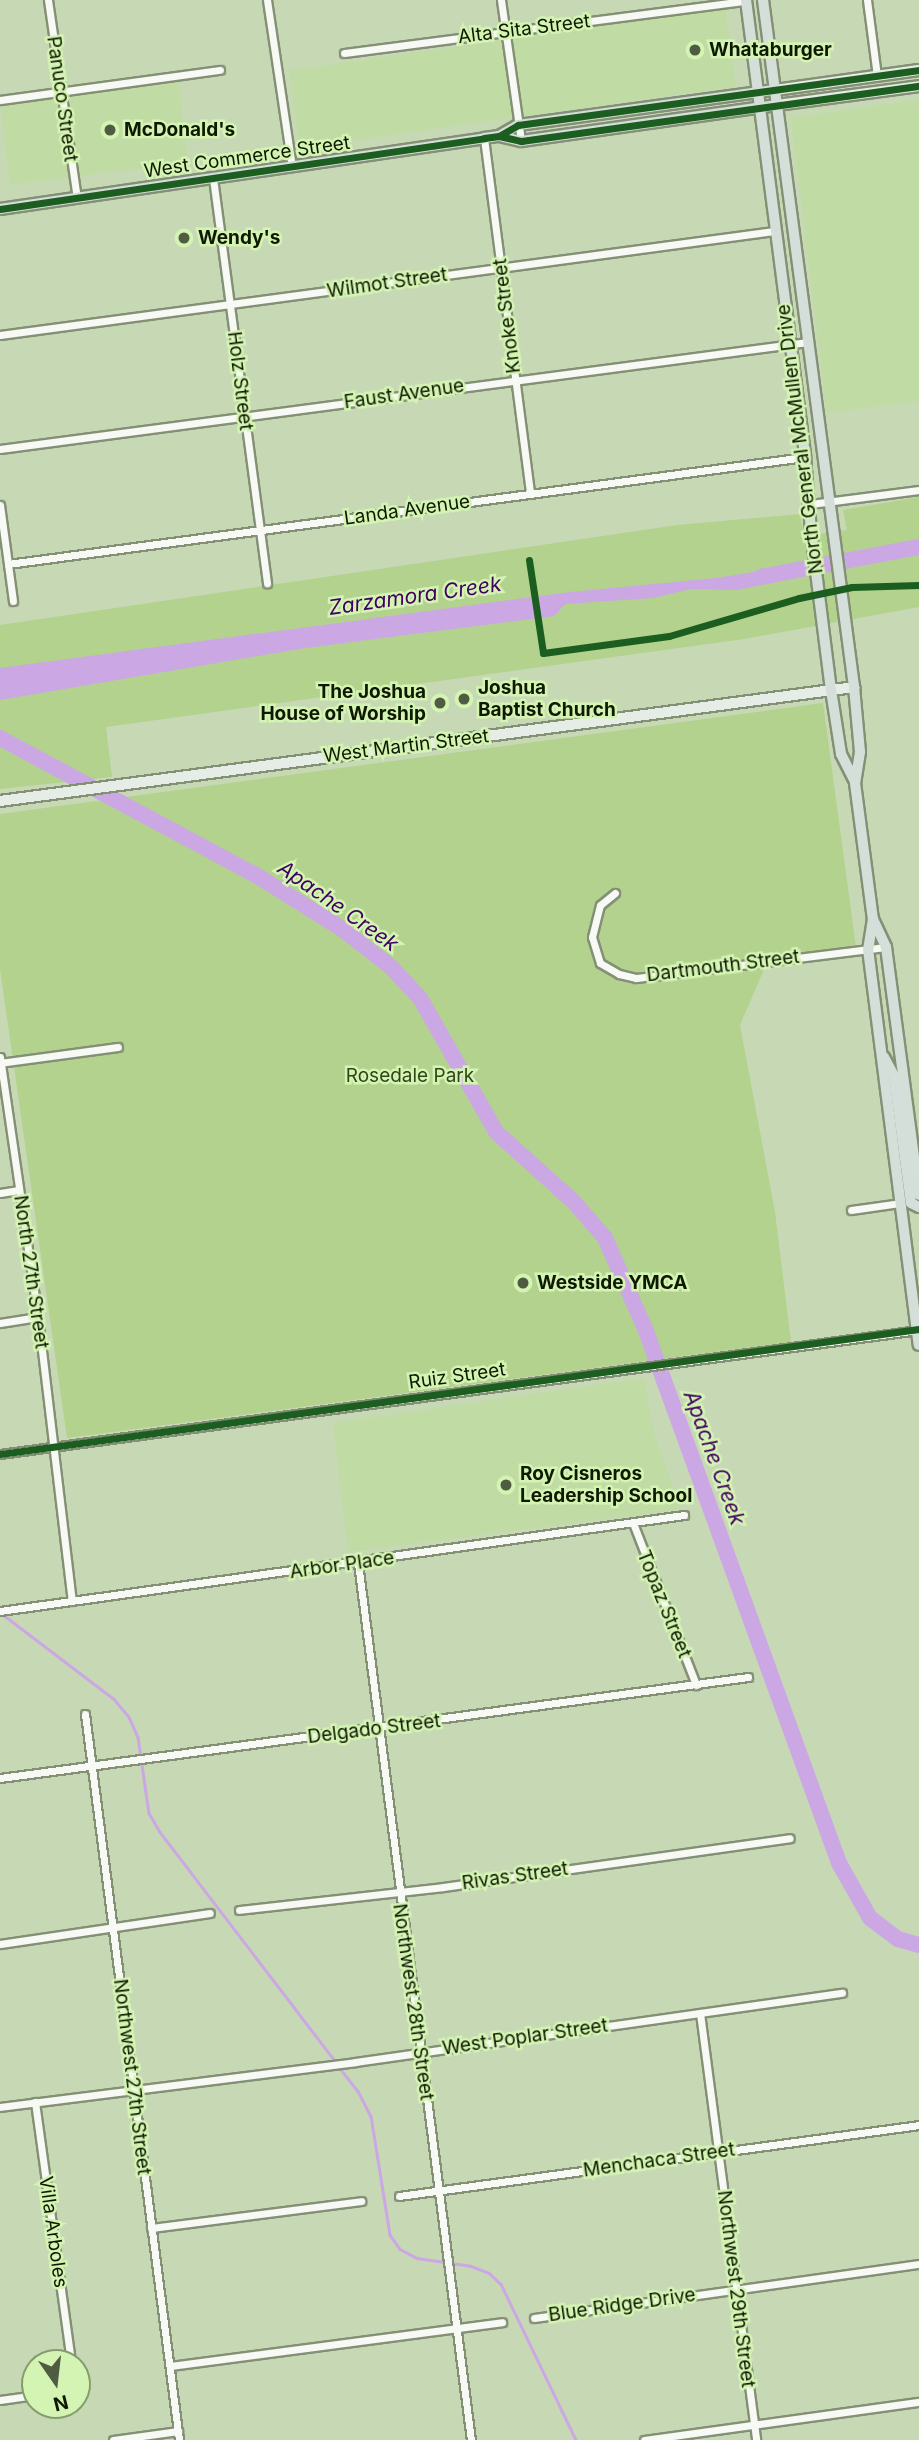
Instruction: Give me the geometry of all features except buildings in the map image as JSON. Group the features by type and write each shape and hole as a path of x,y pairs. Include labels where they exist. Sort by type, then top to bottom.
{"main road":[{"name":"North General McMullen Drive","path":"746,0 805,457 811,532 831,690 841,754 855,783"},
{"name":"North General McMullen Drive","path":"763,0 854,687 860,752 855,783 873,919 868,949 919,1345"},
{"name":"West Commerce Street","path":"499,136 518,125 775,90"},
{"name":"West Commerce Street","path":"0,209 484,138 499,136 521,141 777,105"},
{"name":"North General McMullen Drive","path":"873,919 886,947 919,1195"},
{"path":"880,1049 894,1076 911,1203 919,1207"}],"street":[{"name":"Panuco Street","path":"48,0 77,198"},
{"path":"267,0 292,167"},
{"path":"500,0 521,141"},
{"name":"Alta Sita Street","path":"344,53 746,0"},
{"path":"867,0 877,76"},
{"path":"0,100 220,70"},
{"name":"West Commerce Street","path":"775,90 919,70"},
{"name":"West Commerce Street","path":"777,105 919,86"},
{"name":"Knoke Street","path":"484,138 530,494"},
{"name":"Holz Street","path":"213,178 267,583"},
{"name":"Wilmot Street","path":"0,335 775,231"},
{"name":"Faust Avenue","path":"0,449 808,342"},
{"name":"Landa Avenue","path":"8,564 805,457"},
{"path":"810,504 919,490"},
{"path":"0,505 13,601"},
{"name":"West Martin Street","path":"0,801 854,687"},
{"name":"Dartmouth Street","path":"615,893 600,905 592,937 600,962 619,974 636,978 886,947"},
{"path":"0,1063 118,1047"},
{"name":"North 27th Street","path":"0,1057 38,1317 53,1446"},
{"path":"0,1193 19,1190"},
{"path":"852,1210 900,1203"},
{"path":"0,1323 38,1317"},
{"name":"Ruiz Street","path":"0,1454 918,1330"},
{"path":"53,1446 72,1601"},
{"name":"Arbor Place","path":"0,1611 358,1563 684,1515"},
{"name":"Topaz Street","path":"632,1523 696,1685"},
{"name":"Northwest 28th Street","path":"358,1563 471,2440"},
{"name":"Delgado Street","path":"0,1778 748,1677"},
{"name":"Northwest 27th Street","path":"85,1714 178,2436"},
{"name":"Rivas Street","path":"239,1910 399,1892 790,1838"},
{"path":"0,1944 210,1913"},
{"name":"West Poplar Street","path":"0,2107 355,2062 842,1993"},
{"name":"Northwest 29th Street","path":"700,2012 756,2440"},
{"name":"Villa Arboles","path":"35,2102 69,2349"},
{"name":"Menchaca Street","path":"399,2196 919,2125"},
{"path":"151,2228 361,2201"},
{"name":"Blue Ridge Drive","path":"534,2318 919,2264"},
{"path":"170,2366 502,2322"},
{"path":"0,2400 21,2397"},
{"path":"644,2440 919,2402"},
{"path":"113,2440 178,2436"}],"shaded area":[{"path":"725,9 736,86 300,147 289,70"},
{"path":"178,81 188,162 10,184 0,103"},
{"path":"919,100 919,401 827,413 791,118"},
{"path":"777,568 777,582 737,590 691,589 653,598 565,604 554,616 305,648 0,700 0,668 570,592 716,578"},
{"name":"Roy Cisneros Leadership School","path":"644,1378 654,1434 681,1509 348,1552 333,1423"}],"green space":[{"path":"919,497 919,607 744,639 106,727 112,777 0,789 0,625 677,525 800,514 804,536 847,530 843,510"},
{"name":"Rosedale Park","path":"823,703 857,955 765,967 740,1025 775,1212 791,1342 67,1438 0,969 0,814"}],"waterway":[{"name":"Zarzamora Creek","path":"760,577 919,547"},
{"name":"Apache Creek","path":"0,738 256,875 342,929 391,967 420,998 496,1132 573,1201 605,1238 646,1331 839,1863 870,1918 898,1939 919,1945"},
{"path":"1,1613 114,1699 129,1717 138,1737 149,1813 160,1832 335,2061"},
{"path":"339,2067 358,2091 371,2116 390,2235 400,2249 417,2258 471,2266 489,2273 501,2284 576,2440"}],"cycle path":[{"path":"499,136 518,125 919,70"},
{"path":"0,209 484,138 499,136 521,141 919,86"},
{"path":"529,560 543,653 669,636 799,598 852,587 919,585"},
{"path":"0,1454 919,1329"}],"place":[{"name":"Whataburger","path":"695,50"},
{"name":"McDonald's","path":"110,130"},
{"name":"Wendy's","path":"184,238"},
{"name":"Joshua Baptist Church","path":"464,699"},
{"name":"The Joshua House of Worship","path":"440,703"},
{"name":"Westside YMCA","path":"523,1283"},
{"name":"Roy Cisneros Leadership School","path":"506,1485"}]}
